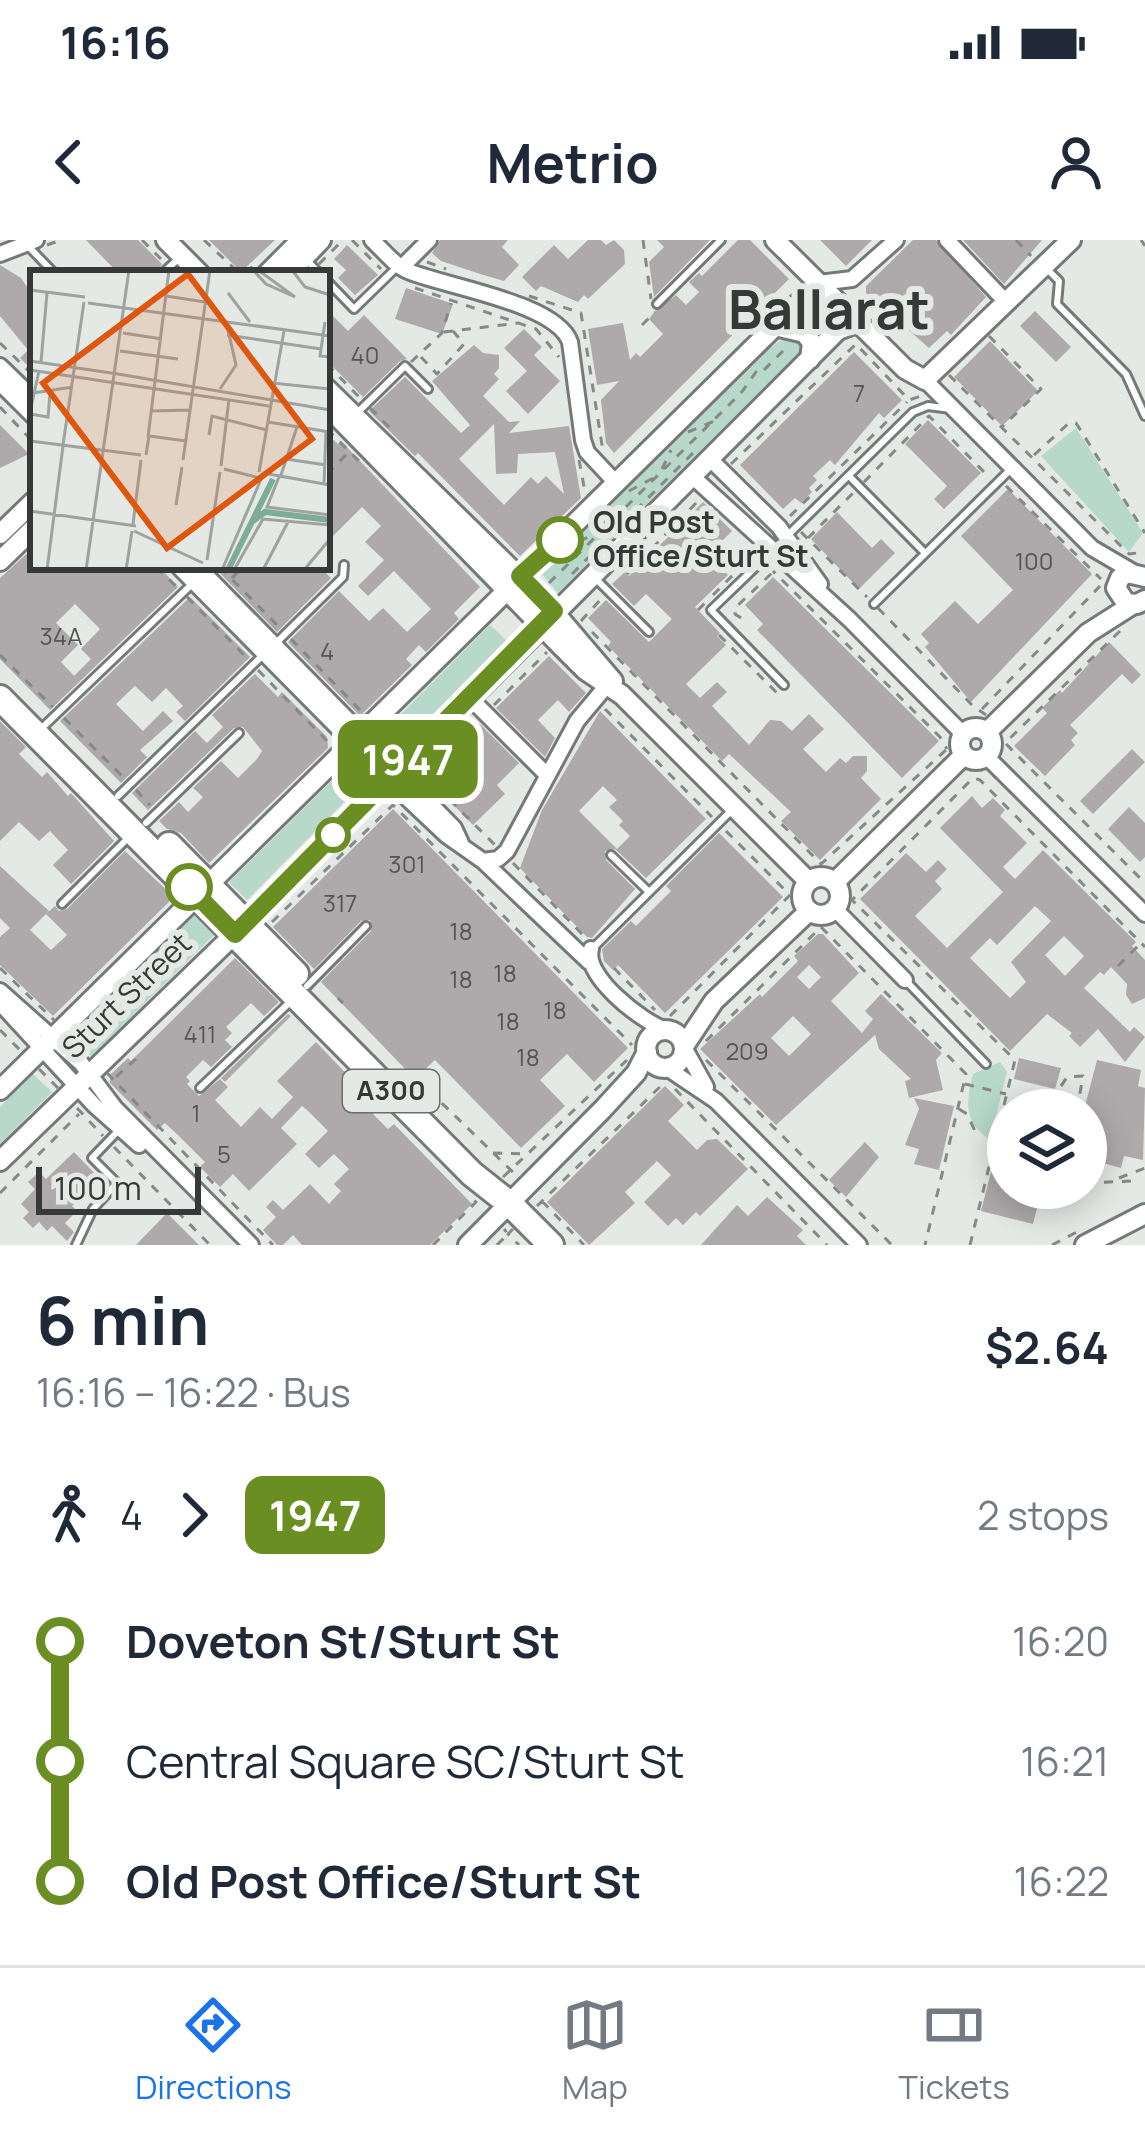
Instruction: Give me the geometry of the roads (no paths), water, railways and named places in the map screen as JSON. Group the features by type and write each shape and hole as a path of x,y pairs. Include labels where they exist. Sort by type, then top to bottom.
{"highway":[{"name":"A300","path":"0,677 52,719 124,790 203,889 250,927 302,992 497,1182 526,1202 551,1245"},
{"name":"A300","path":"0,698 146,822"}],"street":[{"path":"166,240 174,259 205,270"},
{"path":"278,270 310,260 321,240"},
{"path":"372,240 396,269 543,315 563,329 570,342 583,440 616,493"},
{"path":"396,269 429,240"},
{"path":"775,240 819,283 853,331 955,410 1093,548 1121,600 1139,605"},
{"path":"819,283 852,279 896,240"},
{"path":"946,240 1007,303"},
{"path":"924,388 1007,303 1038,262 1071,240"},
{"path":"0,254 31,242"},
{"name":"Sturt Street","path":"0,1090 360,741 513,583 616,493 819,283"},
{"name":"Sturt Street","path":"0,1161 250,927 390,772 591,574 692,476 717,465 845,324 853,331"},
{"path":"775,326 806,333 812,343 810,359"},
{"path":"0,366 30,406"},
{"path":"0,383 30,406"},
{"path":"330,390 360,410 513,583"},
{"path":"330,409 513,583 547,618 577,663 808,881"},
{"path":"717,465 779,527 849,619 962,734"},
{"path":"692,476 765,551 849,619"},
{"path":"2,528 30,505"},
{"path":"0,561 30,532"},
{"path":"1093,548 1140,572"},
{"path":"1083,638 1122,576 1140,572"},
{"path":"194,578 264,654 454,828 461,843 590,955 642,1030 653,1064 716,1101 860,1245"},
{"path":"988,722 992,743 986,756 974,760 964,755 962,734 988,722 1083,638 1139,605"},
{"path":"483,861 505,855 577,721 609,689"},
{"path":"469,697 547,776"},
{"path":"835,882 964,755"},
{"path":"986,756 1145,914"},
{"path":"822,876 835,882 841,896 835,909 823,915 809,911 802,897 808,881 822,876"},
{"path":"835,909 905,980"},
{"path":"468,1245 526,1202 636,1072 652,1036 714,1001 809,911"},
{"path":"0,991 49,1046 251,1245"},
{"path":"604,1109 680,1062 693,1049 714,1001"},
{"path":"626,1003 644,1020 680,1036 693,1049 716,1101"},
{"path":"0,1004 49,1046"},
{"path":"83,1080 86,1107 120,1128 238,1245"},
{"path":"1084,1245 1145,1214"},
{"path":"1111,1245 1145,1228"}],"lane":[{"path":"654,302 721,240"},
{"path":"31,242 52,270"},
{"path":"1038,262 1056,276 1058,305 1126,374 1145,416"},
{"path":"330,284 354,309 396,269"},
{"path":"360,410 405,366 428,389"},
{"path":"784,685 711,610 765,551 785,538 913,412 928,406 955,410"},
{"path":"874,604 1012,467"},
{"path":"848,476 925,553"},
{"path":"124,790 343,578 344,565"},
{"path":"591,574 649,632"},
{"path":"52,719 194,578"},
{"path":"62,904 239,733"},
{"path":"590,955 734,808"},
{"path":"611,855 648,891"},
{"path":"200,1088 366,926"},
{"path":"905,980 986,1064"},
{"path":"76,1245 93,1209 117,1183 92,1157 120,1128"}],"place":[{"name":"Old Post Office/Sturt St","path":"560,540"}],"district":[{"name":"Ballarat","path":"829,310"}]}
